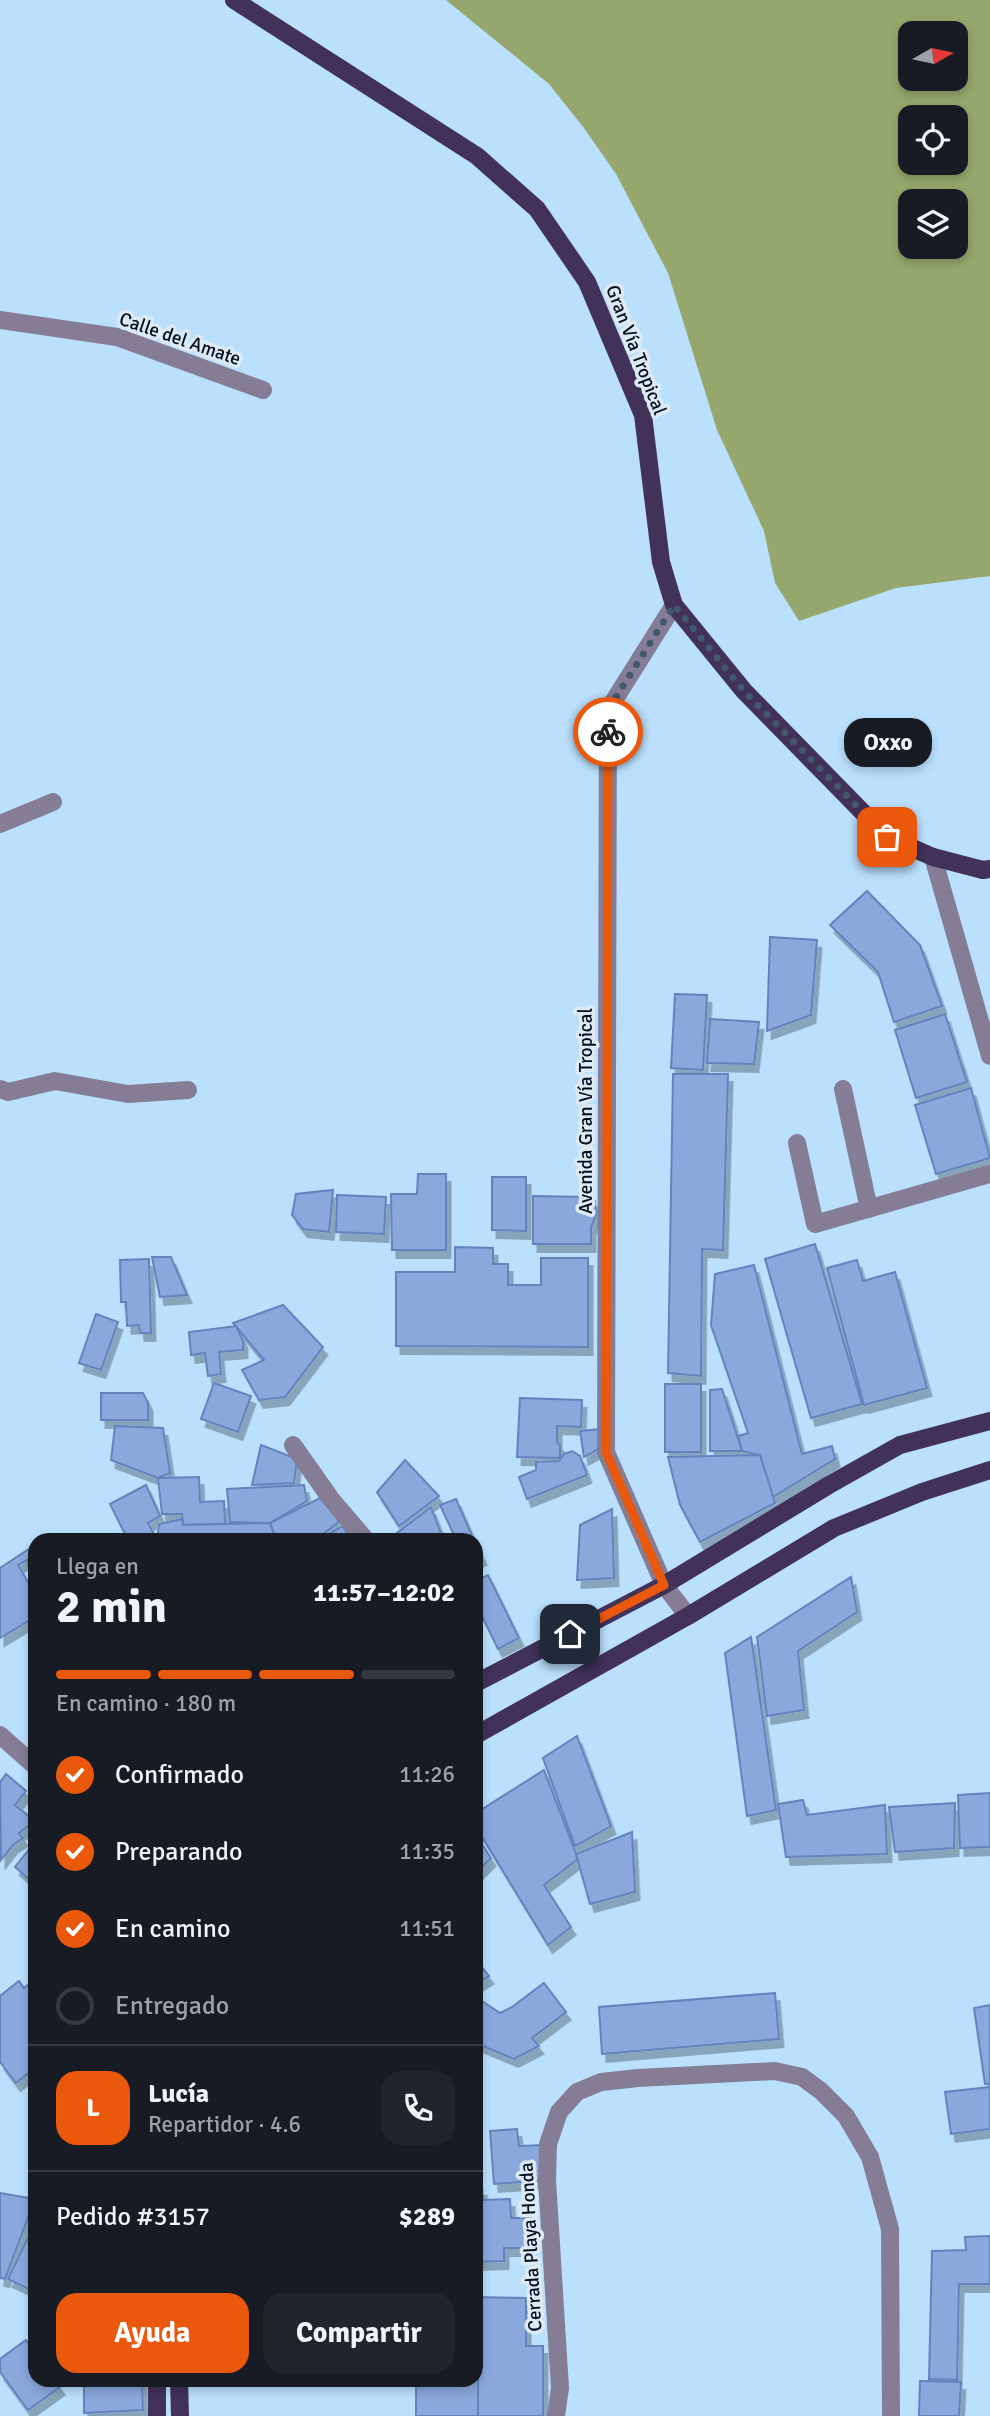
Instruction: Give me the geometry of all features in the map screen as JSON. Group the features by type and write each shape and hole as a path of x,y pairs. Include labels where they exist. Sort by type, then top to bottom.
{"main road":[{"name":"Gran Vía Tropical","path":"234,0 477,156 537,209 587,282 643,415 661,562 674,605 744,691 887,837 933,857 984,870 990,869"},
{"path":"483,1679 664,1585 829,1485 900,1446 990,1421"},
{"path":"483,1731 688,1616 835,1528 922,1492 990,1469"},
{"path":"157,2387 158,2416"},
{"path":"179,2387 180,2416"}],"street":[{"name":"Calle del Amate","path":"0,320 117,337 263,390"},
{"name":"Avenida Gran Vía Tropical","path":"674,605 608,710 606,1452 664,1585 688,1616"},
{"path":"0,824 53,802"},
{"path":"933,857 990,1056"},
{"path":"0,1090 8,1091 55,1081 128,1094 188,1090"},
{"path":"843,1089 869,1209"},
{"path":"797,1143 815,1224 990,1174"},
{"path":"293,1445 331,1499 360,1533"},
{"path":"0,1735 28,1760"},
{"name":"Cerrada Playa Honda","path":"556,2416 560,2388 547,2180 548,2144 559,2112 577,2092 601,2082 775,2071 802,2077 821,2091 846,2116 870,2157 890,2229 891,2416"}],"shaded area":[{"path":"446,0 990,0 990,576 896,588 799,621 775,583 764,531 717,430 668,273 616,174 549,84"}],"building":[{"path":"867,891 920,945 942,1006 894,1022 878,972 830,925"},
{"path":"770,937 817,940 811,1015 767,1031"},
{"path":"675,994 707,995 703,1070 671,1068"},
{"path":"945,1014 967,1082 916,1098 895,1030"},
{"path":"710,1019 759,1022 754,1064 707,1063"},
{"path":"673,1074 728,1074 723,1250 702,1249 701,1376 668,1373"},
{"path":"971,1088 990,1158 936,1174 915,1105"},
{"path":"418,1174 446,1174 446,1250 392,1250 391,1194 417,1194"},
{"path":"492,1177 526,1177 526,1231 492,1230"},
{"path":"333,1190 329,1232 303,1229 292,1215 296,1194"},
{"path":"337,1195 386,1197 384,1234 336,1232"},
{"path":"533,1196 589,1197 595,1201 596,1215 591,1227 591,1244 533,1244"},
{"path":"815,1244 862,1404 811,1418 765,1259"},
{"path":"455,1247 493,1248 493,1264 508,1264 508,1285 541,1285 541,1258 588,1258 588,1347 396,1346 396,1272 455,1272"},
{"path":"152,1257 171,1257 187,1295 160,1297"},
{"path":"149,1259 151,1333 140,1333 139,1325 127,1326 126,1302 121,1302 120,1260"},
{"path":"857,1260 863,1281 895,1272 927,1388 864,1405 827,1268"},
{"path":"754,1265 802,1454 832,1446 835,1459 773,1497 760,1455 742,1451 738,1436 748,1433 711,1325 715,1274"},
{"path":"283,1305 323,1347 285,1397 259,1400 242,1370 264,1360 233,1323"},
{"path":"96,1314 118,1322 101,1370 79,1363"},
{"path":"236,1326 243,1341 243,1350 219,1352 221,1374 208,1376 205,1353 191,1355 189,1332"},
{"path":"214,1383 251,1396 238,1432 201,1419"},
{"path":"665,1384 701,1384 701,1452 665,1452"},
{"path":"722,1389 742,1451 710,1451 710,1390"},
{"path":"101,1393 143,1393 148,1403 148,1420 101,1420"},
{"path":"520,1398 582,1400 581,1427 557,1426 560,1458 517,1457"},
{"path":"115,1426 163,1428 170,1473 158,1478 111,1460"},
{"path":"600,1429 602,1447 584,1457 580,1431"},
{"path":"261,1445 297,1459 294,1483 252,1485"},
{"path":"572,1451 580,1456 587,1475 527,1499 519,1477 536,1470 536,1462 559,1461 564,1454"},
{"path":"760,1455 775,1503 700,1542 680,1505 668,1457"},
{"path":"405,1460 439,1496 399,1526 377,1492"},
{"path":"199,1477 200,1502 224,1501 225,1524 183,1525 182,1514 162,1514 158,1478"},
{"path":"146,1485 160,1516 148,1523 153,1533 124,1533 110,1504"},
{"path":"304,1485 307,1501 270,1523 230,1522 227,1489"},
{"path":"322,1497 339,1522 324,1533 274,1533 270,1523"},
{"path":"456,1499 471,1533 453,1533 440,1505"},
{"path":"431,1507 441,1533 397,1533"},
{"path":"612,1509 614,1578 577,1580 580,1525"},
{"path":"182,1519 183,1525 270,1523 274,1533 158,1533 159,1524"},
{"path":"343,1526 347,1533 330,1533"},
{"path":"28,1550 28,1564 27,1560 18,1565 28,1582 28,1621 0,1638 0,1568"},
{"path":"488,1575 519,1638 498,1649 483,1618 483,1578"},
{"path":"851,1577 857,1612 798,1651 804,1710 767,1716 757,1637"},
{"path":"751,1637 776,1810 747,1816 725,1653"},
{"path":"577,1736 611,1826 575,1846 543,1758"},
{"path":"544,1770 578,1859 544,1885 571,1927 548,1945 483,1838 483,1809"},
{"path":"6,1774 26,1791 15,1805 28,1815 28,1826 19,1833 23,1838 13,1845 1,1860 0,1782"},
{"path":"990,1793 990,1847 960,1848 958,1795"},
{"path":"803,1800 807,1815 885,1805 887,1854 786,1857 778,1804"},
{"path":"955,1803 954,1848 895,1852 889,1807"},
{"path":"632,1832 635,1892 590,1904 576,1854"},
{"path":"483,1846 491,1858 483,1866"},
{"path":"28,1851 28,1879 15,1867"},
{"path":"483,1969 489,1976 483,1980"},
{"path":"19,1981 24,1988 28,1985 28,2074 16,2083 0,2062 0,1996"},
{"path":"544,1983 566,2012 532,2038 539,2046 514,2059 483,2046 483,2002 500,2013"},
{"path":"775,1993 779,2039 602,2054 599,2007"},
{"path":"990,2005 990,2084 985,2084 974,2008"},
{"path":"990,2087 990,2129 951,2134 945,2092"},
{"path":"517,2129 519,2146 545,2145 547,2180 494,2184 490,2131"},
{"path":"0,2193 28,2198 28,2218 5,2279 0,2278"},
{"path":"510,2199 511,2218 531,2218 531,2248 504,2248 504,2261 483,2262 483,2200"},
{"path":"990,2236 990,2284 959,2284 957,2380 929,2379 932,2251 966,2250 965,2237"},
{"path":"28,2238 28,2289 8,2279"},
{"path":"483,2297 526,2298 526,2346 543,2346 543,2416 478,2416 478,2387 483,2387"},
{"path":"26,2340 28,2387 60,2387 28,2410 0,2372 0,2359"},
{"path":"920,2381 961,2382 959,2416 919,2416"},
{"path":"84,2387 142,2387 143,2410 84,2413"},
{"path":"416,2387 478,2387 478,2416 416,2416"}],"way so far":[{"path":"608,732 608,710 674,605 744,691 887,837"}],"place":[{"name":"Oxxo","path":"887,837"}],"route":[{"path":"570,1634 664,1585 606,1452 608,732"}]}
